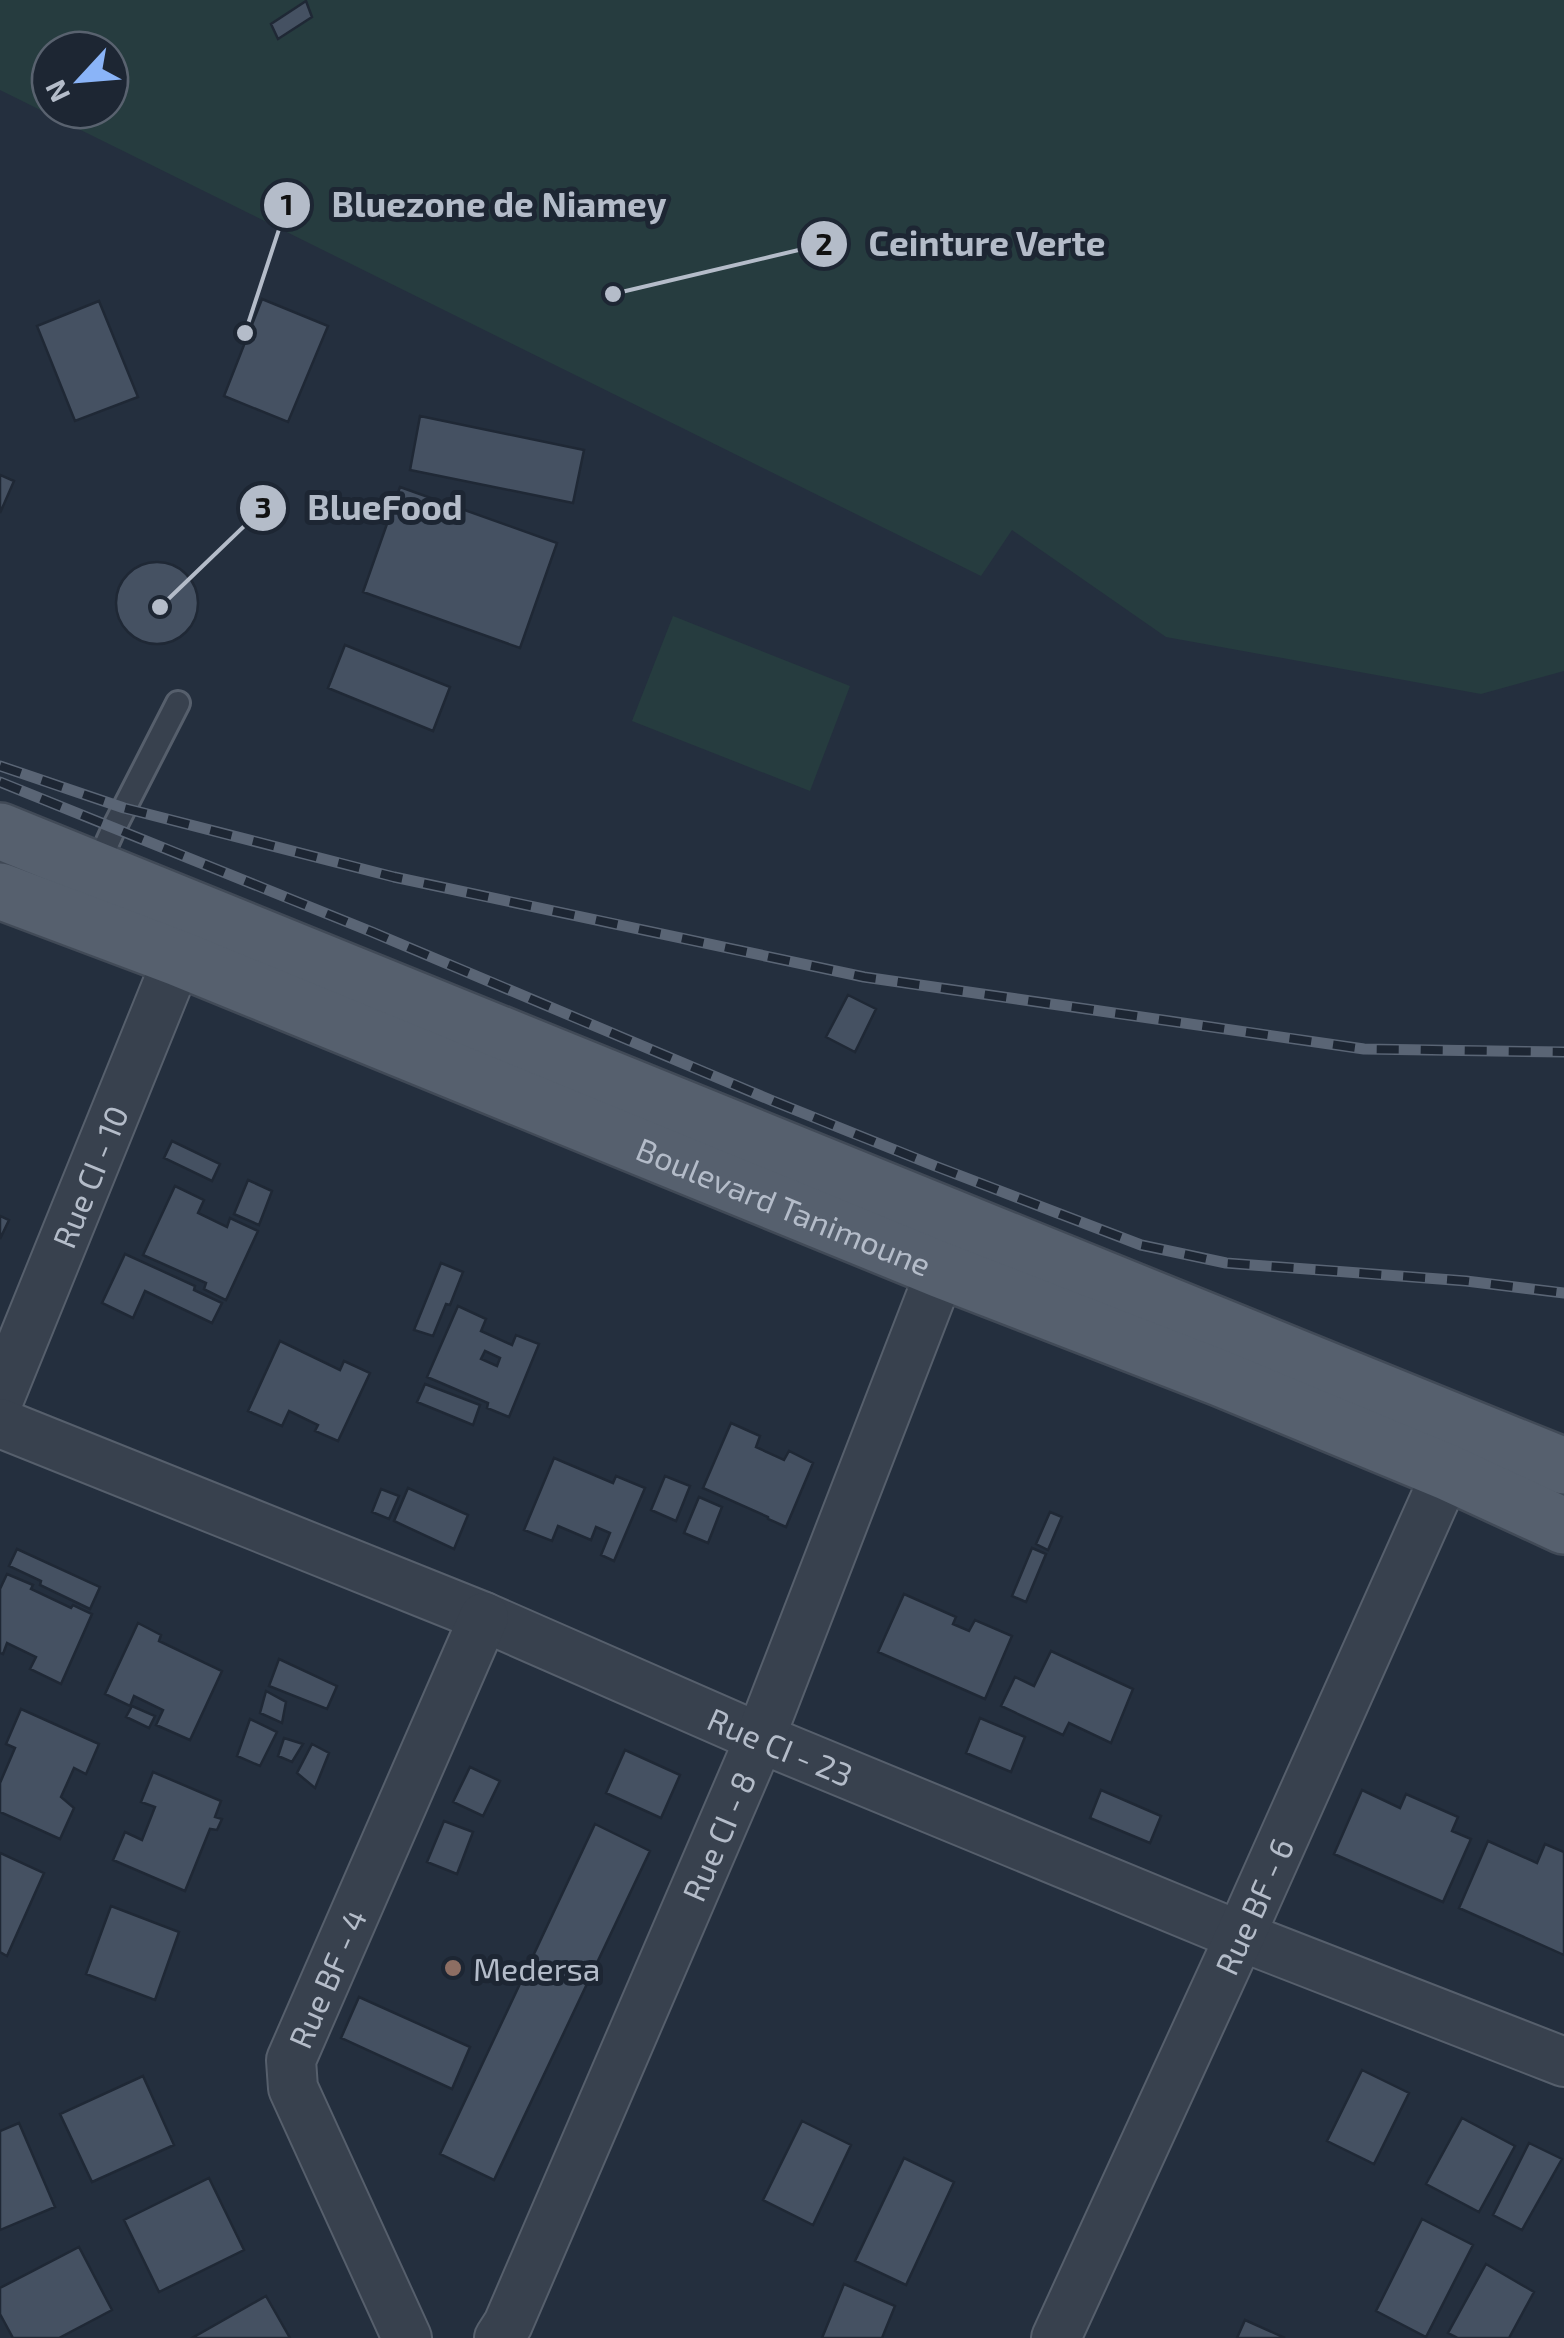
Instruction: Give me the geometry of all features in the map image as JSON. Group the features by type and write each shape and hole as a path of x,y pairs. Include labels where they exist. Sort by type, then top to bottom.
{"main road":[{"name":"Boulevard Tanimoune","path":"0,831 178,958 941,1270 1220,1378 1447,1472 1564,1526"},
{"name":"Boulevard Tanimoune","path":"0,891 85,894 1564,1466"}],"street":[{"name":"Rue CI - 10","path":"0,1397 178,958"},
{"name":"Rue CI - 8","path":"499,2338 760,1738 941,1270"},
{"name":"Rue CI - 23","path":"0,1423 484,1617 760,1738 1240,1936 1564,2062"},
{"name":"Rue BF - 6","path":"1056,2338 1447,1472"},
{"name":"Rue BF - 4","path":"406,2338 293,2088 291,2060 484,1617"}],"lane":[{"path":"85,894 178,703"}],"green space":[{"path":"0,0 1564,0 1564,671 1481,694 1166,637 1012,530 981,576 81,130 130,130 130,30 30,30 30,105 0,90"},
{"path":"673,616 850,686 810,791 632,721"}],"building":[{"path":"306,1 312,17 278,39 271,24"},
{"path":"262,299 328,326 288,422 224,396"},
{"path":"99,301 138,397 75,421 37,326"},
{"path":"420,416 584,450 573,503 410,470"},
{"path":"0,475 14,481 0,513"},
{"path":"400,487 557,543 520,648 363,592"},
{"path":"157,562 173,565 186,574 195,587 195,619 186,632 173,641 157,644 141,641 128,632 119,619 116,603 119,587 128,574 141,565"},
{"path":"345,645 450,687 433,731 328,688"},
{"path":"848,995 876,1009 855,1052 826,1037"},
{"path":"172,1141 220,1164 212,1181 164,1158"},
{"path":"248,1180 272,1191 259,1225 234,1214"},
{"path":"175,1186 204,1200 198,1213 227,1227 230,1218 258,1231 226,1300 204,1289 206,1283 143,1255"},
{"path":"0,1216 9,1220 0,1239"},
{"path":"125,1254 222,1303 212,1323 145,1291 133,1318 102,1303"},
{"path":"441,1263 463,1272 433,1336 414,1330"},
{"path":"458,1306 486,1319 481,1331 512,1345 516,1335 539,1344 509,1417 487,1408 488,1403 427,1377","holes":["485,1351 500,1358 497,1366 481,1359"]},
{"path":"280,1341 340,1370 344,1361 370,1373 338,1441 315,1431 318,1425 289,1411 282,1426 248,1411"},
{"path":"425,1384 480,1405 473,1425 417,1402"},
{"path":"731,1423 760,1436 756,1447 784,1460 789,1451 813,1463 786,1527 703,1488"},
{"path":"554,1458 613,1483 616,1476 645,1488 614,1561 601,1555 610,1533 596,1527 591,1540 558,1526 552,1541 524,1530"},
{"path":"665,1476 690,1486 676,1521 651,1510"},
{"path":"408,1488 468,1515 454,1549 394,1521"},
{"path":"381,1489 399,1496 389,1519 372,1512"},
{"path":"699,1497 722,1507 708,1543 684,1533"},
{"path":"1050,1512 1062,1517 1048,1550 1036,1544"},
{"path":"1032,1548 1046,1554 1026,1602 1012,1596"},
{"path":"17,1549 100,1587 90,1609 9,1566"},
{"path":"7,1574 71,1608 73,1605 92,1614 61,1684 30,1669 36,1657 7,1643 3,1654 0,1653 0,1589"},
{"path":"904,1594 956,1617 953,1624 969,1631 975,1620 1012,1636 985,1699 878,1652"},
{"path":"138,1623 161,1635 159,1641 222,1671 190,1740 156,1725 163,1710 134,1696 130,1706 105,1694"},
{"path":"1051,1651 1133,1689 1111,1743 1069,1723 1063,1735 1001,1706 1015,1677 1034,1686"},
{"path":"279,1659 337,1686 327,1709 269,1686"},
{"path":"266,1691 286,1702 282,1723 260,1713"},
{"path":"132,1706 155,1716 149,1728 126,1717"},
{"path":"21,1709 99,1744 86,1774 74,1768 61,1797 74,1808 60,1839 0,1812 0,1783 15,1748 6,1744"},
{"path":"980,1718 1025,1737 1011,1772 966,1753"},
{"path":"250,1719 277,1732 260,1766 237,1756"},
{"path":"284,1738 303,1744 292,1762 278,1756"},
{"path":"312,1744 329,1753 315,1788 297,1773"},
{"path":"625,1750 680,1775 661,1818 606,1793"},
{"path":"470,1767 500,1781 483,1816 453,1802"},
{"path":"153,1772 221,1801 215,1817 222,1819 217,1830 210,1829 185,1891 113,1860 125,1832 142,1840 155,1807 141,1802"},
{"path":"1101,1790 1161,1816 1150,1843 1090,1818"},
{"path":"1362,1790 1400,1808 1406,1794 1458,1817 1452,1831 1471,1839 1443,1902 1334,1854"},
{"path":"444,1821 473,1832 457,1874 427,1862"},
{"path":"595,1824 650,1851 494,2180 440,2154"},
{"path":"1488,1841 1537,1863 1545,1844 1564,1852 1564,1955 1459,1908"},
{"path":"0,1853 44,1873 7,1956 0,1952"},
{"path":"111,1906 179,1932 155,2000 86,1974"},
{"path":"359,1997 470,2047 452,2089 341,2038"},
{"path":"1362,2070 1409,2093 1374,2164 1327,2141"},
{"path":"143,2076 174,2145 92,2182 60,2114"},
{"path":"1462,2118 1515,2146 1479,2212 1426,2184"},
{"path":"802,2121 851,2145 813,2225 763,2200"},
{"path":"19,2123 55,2207 0,2230 0,2131"},
{"path":"1529,2143 1562,2159 1522,2230 1493,2215"},
{"path":"904,2158 954,2182 906,2285 855,2261"},
{"path":"209,2178 244,2250 159,2292 124,2220"},
{"path":"1422,2219 1473,2245 1426,2337 1376,2311"},
{"path":"79,2247 112,2310 59,2338 13,2338 0,2314 0,2288"},
{"path":"1486,2264 1534,2292 1509,2338 1458,2338 1448,2333"},
{"path":"844,2284 895,2306 882,2338 822,2338"},
{"path":"266,2296 290,2338 192,2338"},
{"path":"1245,2320 1285,2338 1237,2338"}],"railway":[{"path":"0,766 124,808 394,877 864,977 1364,1049 1564,1052"},
{"path":"0,782 372,932 773,1101 1141,1245 1226,1263 1466,1281 1564,1293"}],"place":[{"name":"Ceinture Verte","path":"613,294"},
{"name":"Bluezone de Niamey","path":"245,333"},
{"name":"BlueFood","path":"160,607"},
{"name":"Medersa","path":"453,1968"}]}
